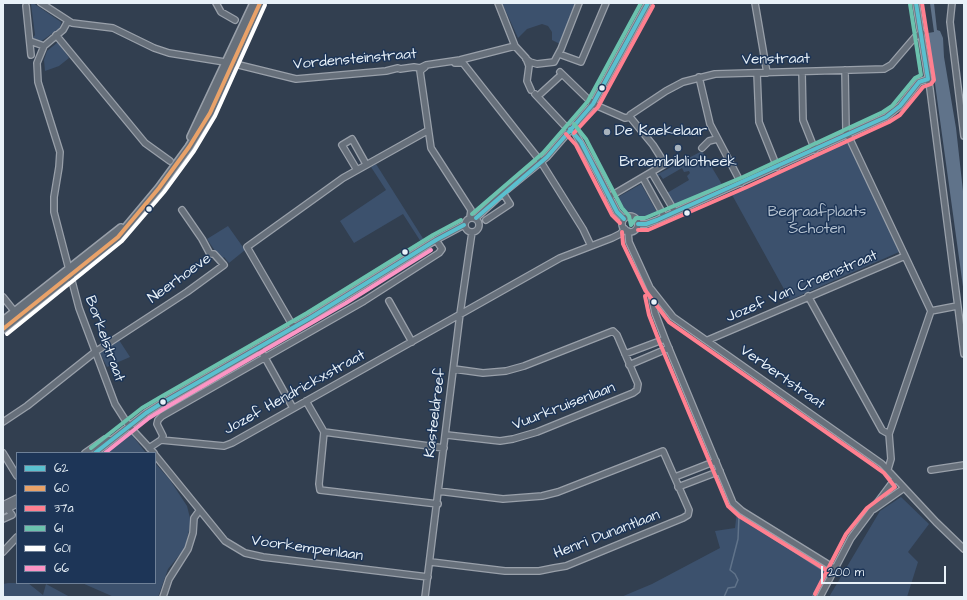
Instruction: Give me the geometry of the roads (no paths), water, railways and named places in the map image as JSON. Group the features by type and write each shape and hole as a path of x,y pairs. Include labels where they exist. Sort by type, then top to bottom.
{"main road":[{"path":"228,63 254,3"},
{"path":"3,321 118,237 140,211 178,163 221,74 260,3"},
{"path":"3,329 70,273"}],"street":[{"name":"Vordensteinstraat","path":"41,3 68,21 80,25 113,28 154,48 169,53 228,63 296,79 386,71 390,68 420,68 426,65 465,58 515,46"},
{"path":"216,3 225,15 235,20"},
{"path":"498,3 515,46 530,62 558,69 568,81 593,104 625,118 630,117 653,145 666,164 643,178 613,193 609,197"},
{"path":"535,93 558,69 559,54 579,3"},
{"path":"559,54 581,62 606,3"},
{"path":"96,452 129,426 162,403 294,328 436,240 464,225 466,220 473,218 541,162 593,104 648,3"},
{"path":"755,3 767,73"},
{"path":"916,3 922,33 964,354"},
{"path":"952,3 950,22 964,135"},
{"path":"26,6 31,55"},
{"name":"Borkelstraat","path":"68,21 63,30 44,46 38,58 37,72 40,88 59,148 60,166 54,197 54,207 78,308 115,404 129,426 152,452"},
{"name":"Venstraat","path":"630,117 630,115 666,91 683,82 699,77 715,74 884,69 890,65 914,37 922,33"},
{"path":"56,35 145,143 170,161"},
{"path":"30,41 44,46"},
{"path":"526,58 529,66 527,81 535,93 570,130 576,133 617,212 624,219 628,216 633,216 637,220 638,224"},
{"name":"Vordensteinstraat","path":"427,131 420,71 424,67 460,62 463,63 541,162"},
{"path":"845,70 845,127 931,311 889,434 891,459 888,469"},
{"path":"802,72 803,120 815,150"},
{"path":"757,73 759,122 777,167"},
{"path":"699,77 710,124 741,182"},
{"path":"638,224 646,224 675,212 848,135 892,112 903,103 919,82 928,79"},
{"path":"294,328 247,247 322,192 356,170 427,131 431,148 471,210 473,218 480,225 477,230 472,232 466,229 464,225"},
{"path":"702,148 717,138"},
{"path":"356,170 342,145 352,139 366,164"},
{"path":"541,162 583,228 591,246"},
{"path":"652,173 675,212"},
{"path":"643,178 664,216"},
{"path":"486,220 510,204 503,193"},
{"name":"Neerhoeve","path":"95,352 187,292 224,265 214,254 210,254 202,239 182,210"},
{"name":"Verbertstraat","path":"624,219 623,224 627,230 629,242 650,288 663,306 674,317 888,469 895,479 964,550"},
{"path":"627,230 636,229 638,224"},
{"name":"Jozef Hendrickxstraat","path":"161,440 224,446 560,258 627,230"},
{"name":"Kasteeldreef","path":"425,597 431,562 438,504 438,491 460,314 472,232"},
{"path":"149,448 161,440 163,436 157,424 162,416 364,301 439,253 442,249 436,240"},
{"name":"Jozef Van Craenstraat","path":"708,340 808,296 905,256"},
{"name":"Verbertstraat","path":"650,288 655,313 665,339 734,502 742,511 834,568"},
{"path":"808,296 882,430 889,434"},
{"path":"3,297 15,312"},
{"path":"389,301 412,342"},
{"path":"655,313 663,306"},
{"path":"931,311 957,306"},
{"name":"Vuurkruisenlaan","path":"446,435 500,441 537,432 637,390 638,384 617,335 613,331 506,371 483,373 454,370"},
{"path":"625,354 665,339"},
{"path":"259,347 293,408"},
{"name":"Vuurkruisenlaan","path":"629,365 669,348"},
{"path":"3,422 95,352"},
{"path":"306,401 324,432 319,484 320,490 438,504"},
{"path":"324,432 444,448"},
{"path":"87,452 105,440 111,440"},
{"name":"Henri Dunantlaan","path":"431,562 506,571 539,571 566,566 683,518 688,515 689,510 663,451 558,492 542,496 503,500 438,491"},
{"path":"3,453 16,474"},
{"name":"Voorkempenlaan","path":"156,457 225,541 245,553 264,557 428,577"},
{"path":"675,477 716,461"},
{"path":"931,470 964,465"},
{"path":"678,487 720,470"},
{"path":"820,597 834,568 852,538 882,500 895,479"},
{"path":"882,500 904,488"},
{"path":"3,504 16,498"},
{"path":"3,519 12,515 6,510 16,505"},
{"path":"163,597 169,579 188,549 193,533 194,518 199,511"},
{"path":"3,552 16,539"}],"waterway":[{"path":"724,597 728,588 735,587 738,580 735,574 730,570 738,539 739,516 826,572 812,597"}],"place":[{"name":"De Kaekelaar","path":"607,132"},
{"name":"Braembibliotheek","path":"678,148"}],"park label":[{"name":"Begraafplaats Schoten","path":"817,222"}]}
